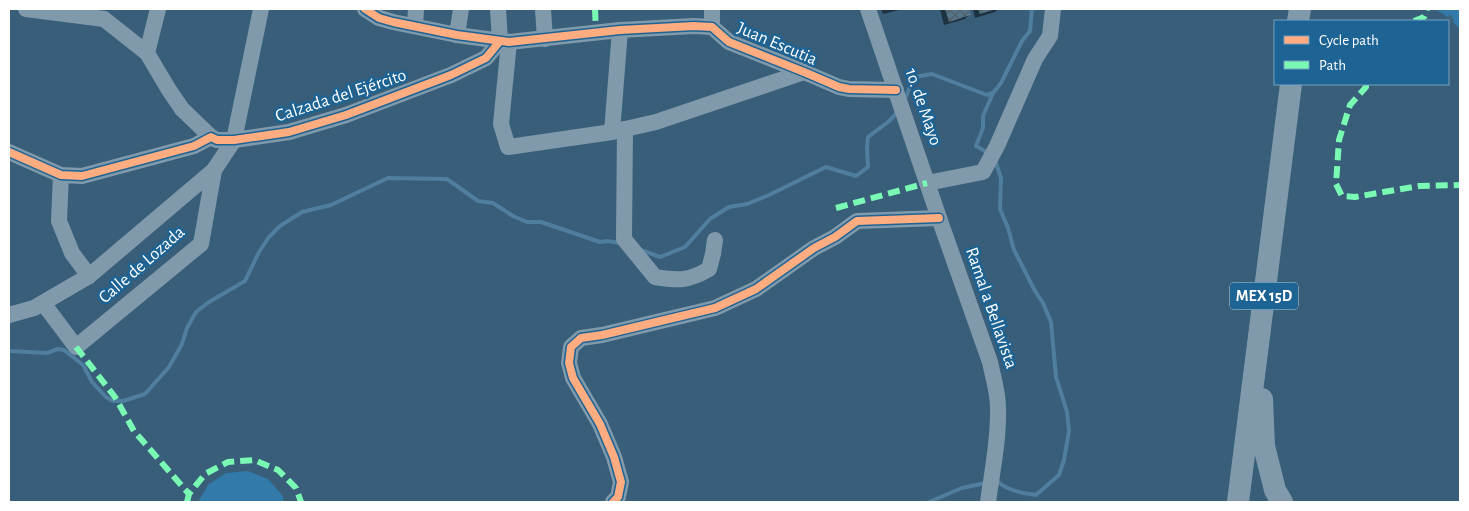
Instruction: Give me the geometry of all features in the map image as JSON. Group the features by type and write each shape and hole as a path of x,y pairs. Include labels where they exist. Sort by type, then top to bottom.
{"highway":[{"name":"MEX 15D","path":"1238,502 1291,85"},
{"path":"1278,188 1286,211 1262,396 1264,446 1275,490 1282,502"},
{"path":"1228,502 1241,416 1250,405"}],"street":[{"path":"9,152 61,175 82,176 194,146 212,137 182,109 147,53 104,19 26,9"},
{"path":"147,53 158,9"},
{"path":"9,315 34,308 89,276 214,170 234,140 261,9"},
{"name":"Juan Escutia","path":"365,9 379,18 457,35 504,41 544,39 620,30 694,26 712,27 729,42 839,87 896,90"},
{"path":"415,26 416,9"},
{"path":"457,35 461,9"},
{"path":"498,9 504,41 501,124 508,146 619,130 656,122 804,72"},
{"path":"543,9 544,39"},
{"path":"712,9 712,27"},
{"name":"1o. de Mayo","path":"868,9 939,218"},
{"path":"927,182 983,172 997,146 1035,59 1050,36 1053,9"},
{"path":"620,30 619,130 624,239 655,277 676,280 697,276 709,270 714,254 715,240"},
{"name":"Calzada del Ejército","path":"212,137 217,140 234,140 289,132 346,115 451,74 486,58 504,41"},
{"name":"Calle de Lozada","path":"43,303 76,347 201,244 214,170"},
{"path":"61,175 59,221 72,253 89,276"},
{"path":"614,502 618,497 621,482 614,457 600,424 573,378 569,363 571,348 581,338 602,336 716,308 756,289 814,248 835,237 857,221 939,218"},
{"name":"Ramal a Bellavista","path":"939,218 990,362 995,384 998,408 988,502"}],"green space":[{"path":"1434,9 1460,9 1460,29 1445,15"},
{"path":"248,471 268,479 283,496 284,502 198,502 208,485 226,473"}],"building":[{"path":"945,9 969,9 971,15 949,22"},
{"path":"978,9 996,9 980,14"}],"waterway":[{"path":"905,99 914,77 932,74 987,95 994,92 1001,83 1022,41 1030,31 1032,9"},
{"path":"988,153 976,146 983,128 983,116 993,93"},
{"path":"641,250 660,257 685,247 710,219 729,207 747,204 769,195 826,167 856,176 868,167 868,137 898,112"},
{"path":"995,160 1001,178 1000,209 1014,250 1043,303 1051,322 1056,377 1067,412 1069,431 1064,460 1059,475 1036,495 1016,491 995,482"},
{"path":"9,351 47,353 58,349 64,350 83,365 92,382 106,397 113,401 123,401 145,394 169,367 182,344 187,328 196,312 209,302 245,281 259,252 269,237 280,226 302,212 331,205 388,178 447,179 478,201 493,203 513,216 527,222 541,222 600,242 621,243"},
{"path":"929,502 962,488 986,483"}],"marked path":[{"path":"595,9 596,33"},
{"path":"1416,20 1424,17 1427,9"},
{"path":"1366,85 1350,105 1339,140 1336,184 1342,196 1355,197 1419,186 1460,185"},
{"path":"836,208 927,183"},
{"path":"76,347 115,397 134,431 189,494"},
{"path":"187,502 189,494 205,474 228,462 254,460 278,470 296,488 301,502"}],"cycle path":[{"path":"365,9 379,18 393,22 457,35 509,42 620,30 694,26 712,27 729,42 839,87 896,90"},
{"path":"9,152 61,175 82,176 194,146 211,137 217,140 234,140 289,132 346,115 451,75 486,58 500,41"},
{"path":"613,502 618,497 621,482 614,457 600,424 573,378 569,363 571,347 581,338 602,335 715,308 756,289 814,248 835,237 857,221 939,218"}]}
